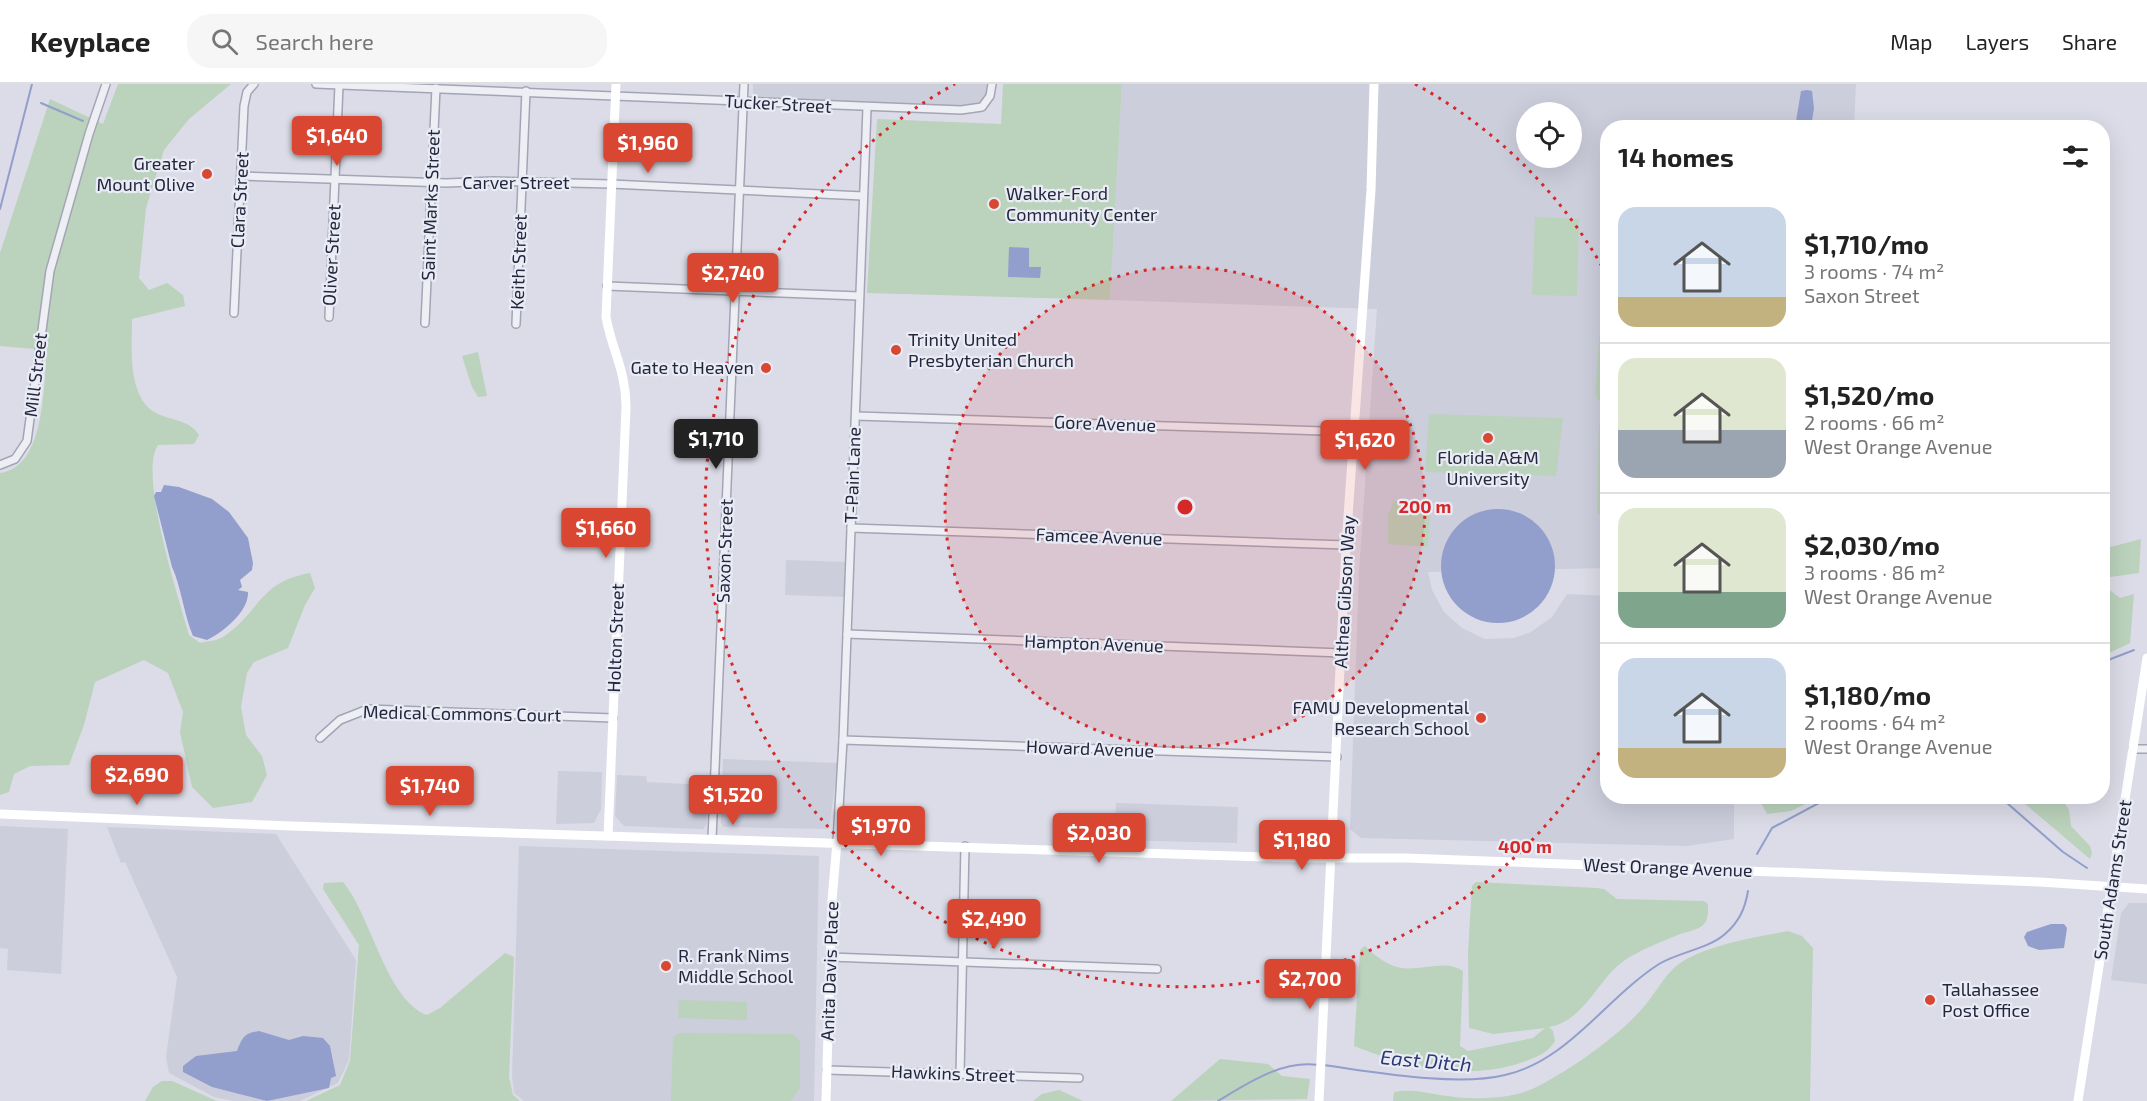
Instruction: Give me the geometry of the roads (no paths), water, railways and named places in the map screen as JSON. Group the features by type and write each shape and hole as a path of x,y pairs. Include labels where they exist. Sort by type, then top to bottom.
{"main road":[{"name":"Holton Street","path":"608,836 626,386 608,329 607,286 616,84"},
{"name":"Althea Gibson Way","path":"1319,1101 1347,545 1370,201 1374,84"},
{"name":"South Adams Street","path":"2078,1101 2147,658"},
{"name":"West Orange Avenue","path":"0,813 291,826 1331,858 1406,858 2112,886 2147,890"},
{"name":"Anita Davis Place","path":"826,1101 830,957 837,842"}],"street":[{"name":"Mill Street","path":"0,465 15,459 27,441 50,271 82,156 106,84"},
{"name":"Tucker Street","path":"316,84 490,87 743,103 961,110 982,107 986,103 992,84"},
{"name":"Saxon Street","path":"712,839 744,84"},
{"name":"Oliver Street","path":"329,317 339,85"},
{"name":"Clara Street","path":"234,314 244,105 252,86"},
{"name":"Saint Marks Street","path":"425,323 436,87"},
{"name":"Keith Street","path":"516,324 526,91"},
{"name":"T-Pain Lane","path":"837,842 843,740 867,108"},
{"name":"Carver Street","path":"241,176 432,182 522,181 863,196"},
{"path":"607,286 860,296"},
{"name":"Gore Avenue","path":"856,416 1354,432"},
{"name":"Famcee Avenue","path":"851,528 1347,545"},
{"name":"Hampton Avenue","path":"847,634 1342,653"},
{"name":"Medical Commons Court","path":"320,738 340,720 365,709 613,718"},
{"name":"Howard Avenue","path":"843,740 1337,758"},
{"path":"2133,748 2147,749"},
{"path":"960,1074 965,846"},
{"path":"830,957 1157,969"},
{"name":"Hawkins Street","path":"827,1070 1079,1078"}],"water":[{"path":"1801,91 1812,91 1814,108 1812,120 1796,120"},
{"path":"1009,247 1029,248 1029,267 1041,267 1040,278 1008,277"},
{"path":"164,485 179,487 212,499 229,512 248,538 253,563 252,570 240,580 242,587 238,590 248,592 247,600 234,621 207,640 193,636 172,567 154,496 156,492 161,492"},
{"path":"1498,509 1520,513 1539,525 1551,544 1555,566 1551,588 1539,607 1520,619 1498,623 1476,619 1457,607 1445,588 1441,566 1445,544 1457,525 1476,513"},
{"path":"2051,924 2064,924 2067,928 2064,948 2039,950 2028,946 2024,937 2027,932"},
{"path":"259,1031 289,1040 303,1036 323,1038 330,1046 336,1076 331,1078 329,1088 267,1101 212,1087 183,1072 183,1066 196,1056 237,1051 244,1037"}],"waterway":[{"path":"0,209 32,84"},
{"path":"41,103 83,121"},
{"name":"East Ditch","path":"2110,659 2134,650"},
{"name":"East Ditch","path":"1757,854 1772,828 1817,804"},
{"path":"2008,804 2063,852 2087,868"},
{"name":"East Ditch","path":"1323,1065 1440,1079 1485,1078 1528,1068 1567,1043 1621,994 1659,964 1710,943 1725,934 1741,915 1748,891"},
{"name":"East Ditch","path":"1218,1101 1253,1080 1278,1069 1305,1064 1318,1065"}],"place":[{"name":"Greater Mount Olive","path":"207,174"},
{"name":"Walker-Ford Community Center","path":"994,204"},
{"name":"Trinity United Presbyterian Church","path":"896,350"},
{"name":"Gate to Heaven","path":"766,368"},
{"name":"Florida A&M University","path":"1488,438"},
{"name":"FAMU Developmental Research School","path":"1481,718"},
{"name":"R. Frank Nims Middle School","path":"666,966"},
{"name":"Tallahassee Post Office","path":"1930,1000"}]}
